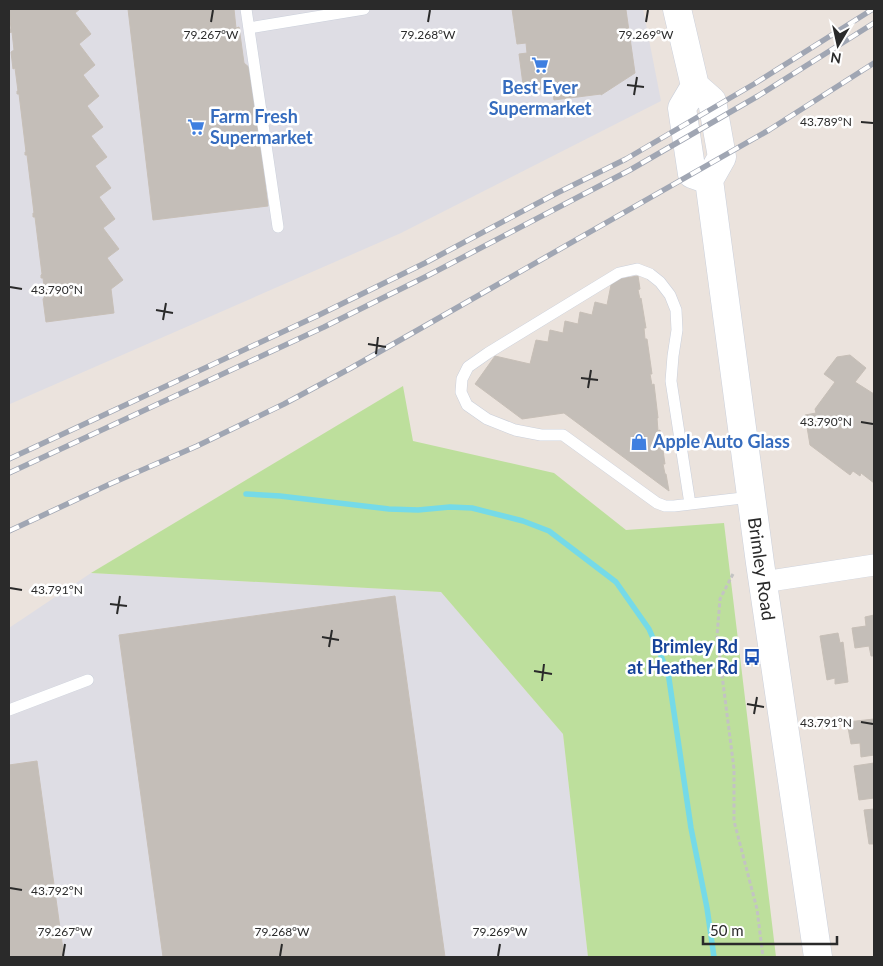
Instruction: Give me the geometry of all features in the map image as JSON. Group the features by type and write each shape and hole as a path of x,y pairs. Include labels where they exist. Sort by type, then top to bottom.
{"main road":[{"name":"Brimley Road","path":"677,9 695,86 712,101 722,157 709,180 762,582 818,957"}],"street":[{"path":"762,582 874,565"}],"lane":[{"path":"246,9 278,227"},
{"path":"249,28 364,9"},
{"path":"690,504 671,381 677,330 676,310 670,295 660,282 650,274 637,270 619,272 468,367 462,379 461,392 467,405 487,419 515,430 541,435 563,435 657,503 665,506 690,504 751,497"},
{"path":"9,710 88,680"}],"path":[{"path":"733,574 720,599 717,636 734,769 734,821 758,909 763,957"}],"shaded area":[{"path":"9,9 643,9 661,101 401,233 10,404"},
{"path":"91,573 441,592 563,734 588,957 9,957 9,628"}],"green space":[{"path":"403,386 413,441 554,473 626,530 724,523 776,957 588,957 563,734 441,592 91,573"}],"building":[{"path":"9,9 80,9 75,13 91,34 79,44 95,65 83,75 99,96 87,106 103,127 91,136 107,157 95,166 111,188 99,197 115,219 103,228 119,249 107,258 123,280 111,289 114,313 46,322 43,278 41,278 35,217 33,217 27,155 25,155 15,68 13,69 11,52 14,50 12,32 9,33 9,29 11,29"},
{"path":"128,9 234,9 236,28 239,27 244,63 251,69 268,206 153,220"},
{"path":"512,9 626,10 635,73 601,95 554,100 552,88 524,92 519,54 527,53 526,43 517,44"},
{"path":"638,276 640,289 638,290 646,328 644,328 645,339 647,339 652,374 650,374 652,385 654,384 658,431 660,430 665,464 663,464 669,491 564,413 522,419 475,384 495,356 530,364 536,340 548,342 550,330 563,333 565,321 578,324 580,312 592,315 595,302 607,305 612,280"},
{"path":"850,355 866,368 855,382 874,394 874,483 861,473 860,476 853,471 850,475 810,445 805,415 816,413 815,409 835,382 824,374 837,357"},
{"path":"395,596 445,957 163,957 119,635"},
{"path":"874,615 874,656 871,656 869,646 855,648 852,628 866,626 865,617"},
{"path":"838,633 840,643 843,642 848,682 835,684 835,678 827,680 820,636"},
{"path":"874,719 874,755 861,757 860,743 851,744 847,722"},
{"path":"37,761 64,957 9,957 9,765"},
{"path":"874,763 874,798 859,800 854,766"},
{"path":"874,809 874,844 869,844 864,810"}],"waterway":[{"path":"246,494 280,496 389,509 472,508 523,521 549,531 616,582 649,629 668,672 691,828 707,908 714,957"}],"railway":[{"path":"9,459 319,315 425,263 557,193 626,159 754,84 873,9"},
{"path":"9,473 324,327 427,276 630,170 758,96 874,23"},
{"path":"9,531 197,446 284,404 351,368 769,130 874,63"}],"place":[{"name":"Best Ever Supermarket","path":"540,65"},
{"name":"Farm Fresh Supermarket","path":"196,127"},
{"name":"Apple Auto Glass","path":"639,442"},
{"name":"Brimley Rd at Heather Rd","path":"752,657"}]}
